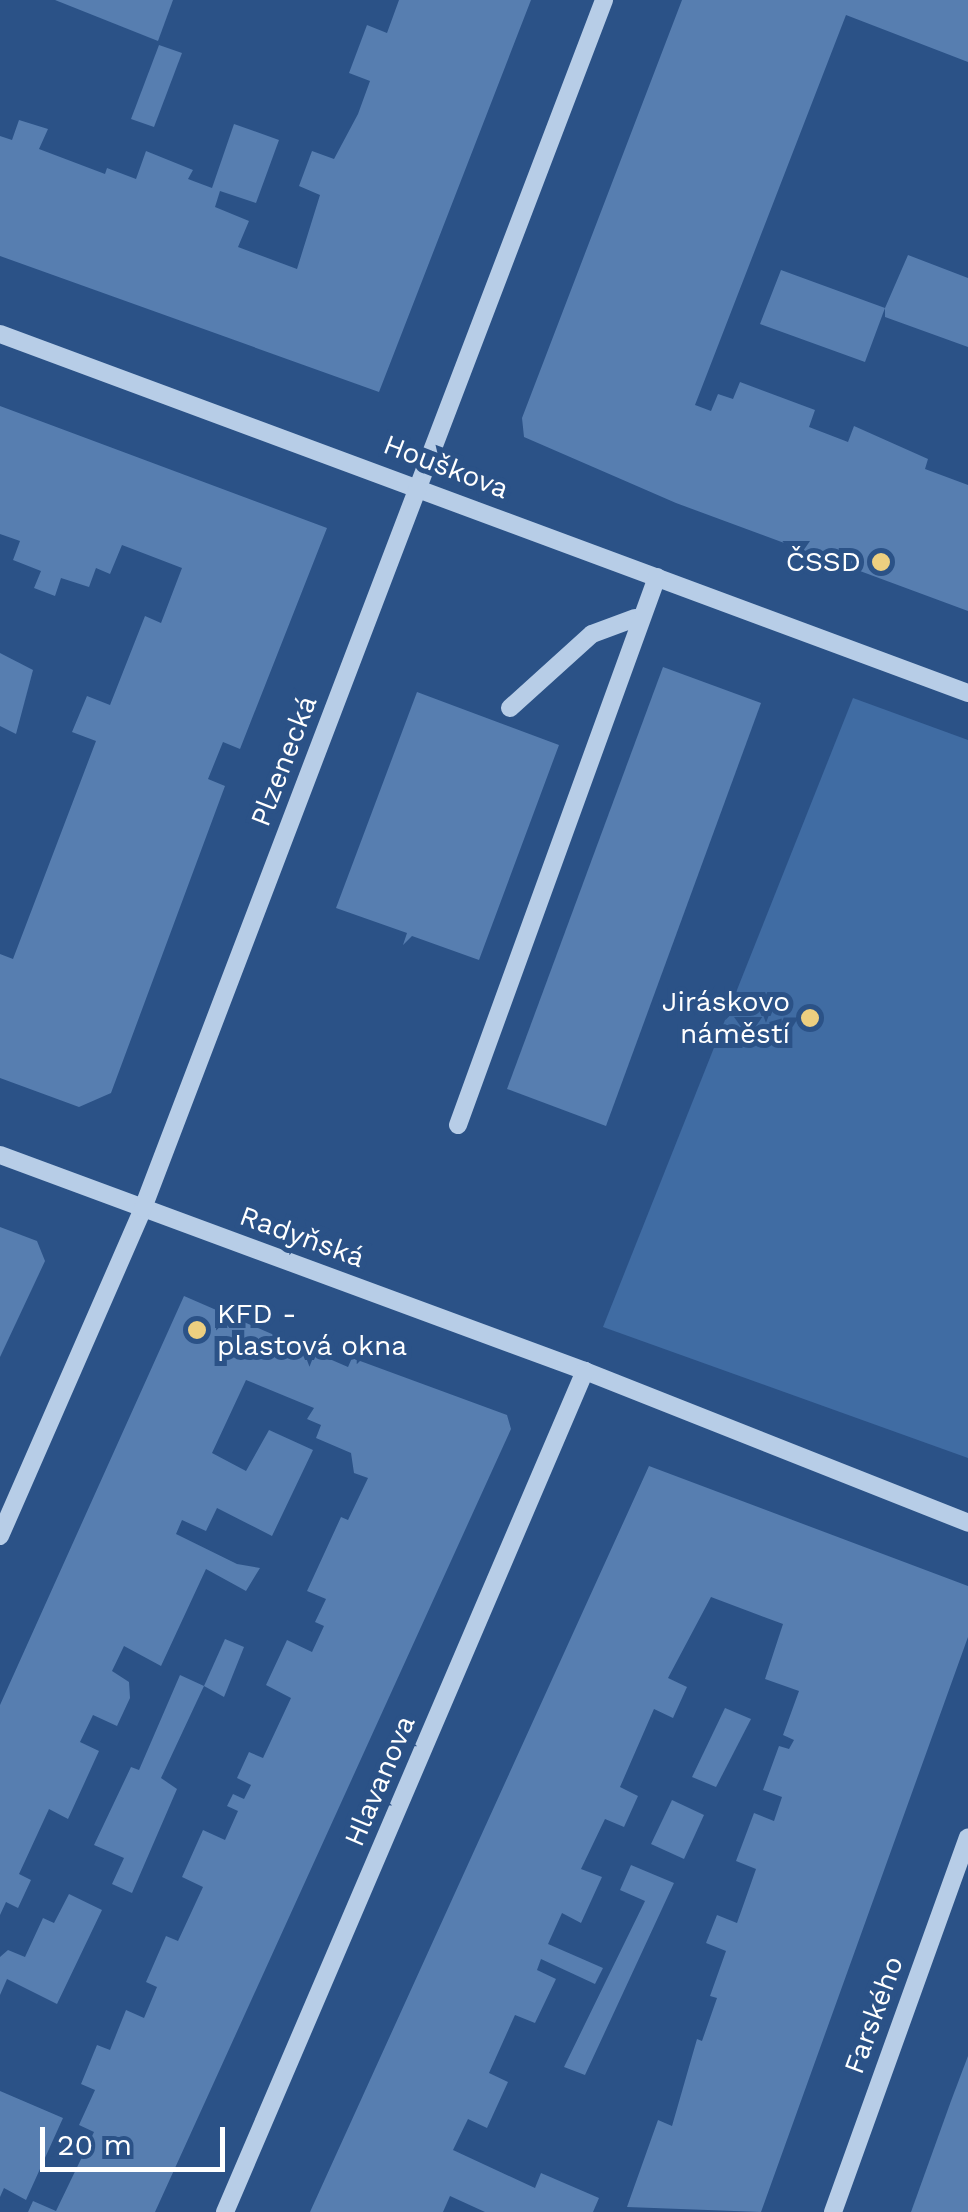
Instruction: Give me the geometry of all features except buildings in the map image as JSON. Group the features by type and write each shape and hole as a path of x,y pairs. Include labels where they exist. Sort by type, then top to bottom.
{"street":[{"name":"Plzenecká","path":"0,1536 143,1208 604,0"},
{"name":"Houškova","path":"0,334 419,486 968,693"},
{"path":"458,1125 657,577"},
{"path":"510,708 592,634 634,618"},
{"name":"Radyňská","path":"0,1156 585,1370"},
{"path":"585,1370 968,1523"},
{"name":"Hlavanova","path":"225,2212 585,1370"},
{"name":"Farského","path":"833,2212 968,1838"}],"shaded area":[{"path":"853,698 968,740 968,1458 603,1327"}],"place":[{"name":"ČSSD","path":"881,562"},
{"name":"Jiráskovo náměstí","path":"810,1018"},
{"name":"KFD - plastová okna","path":"197,1330"}]}
